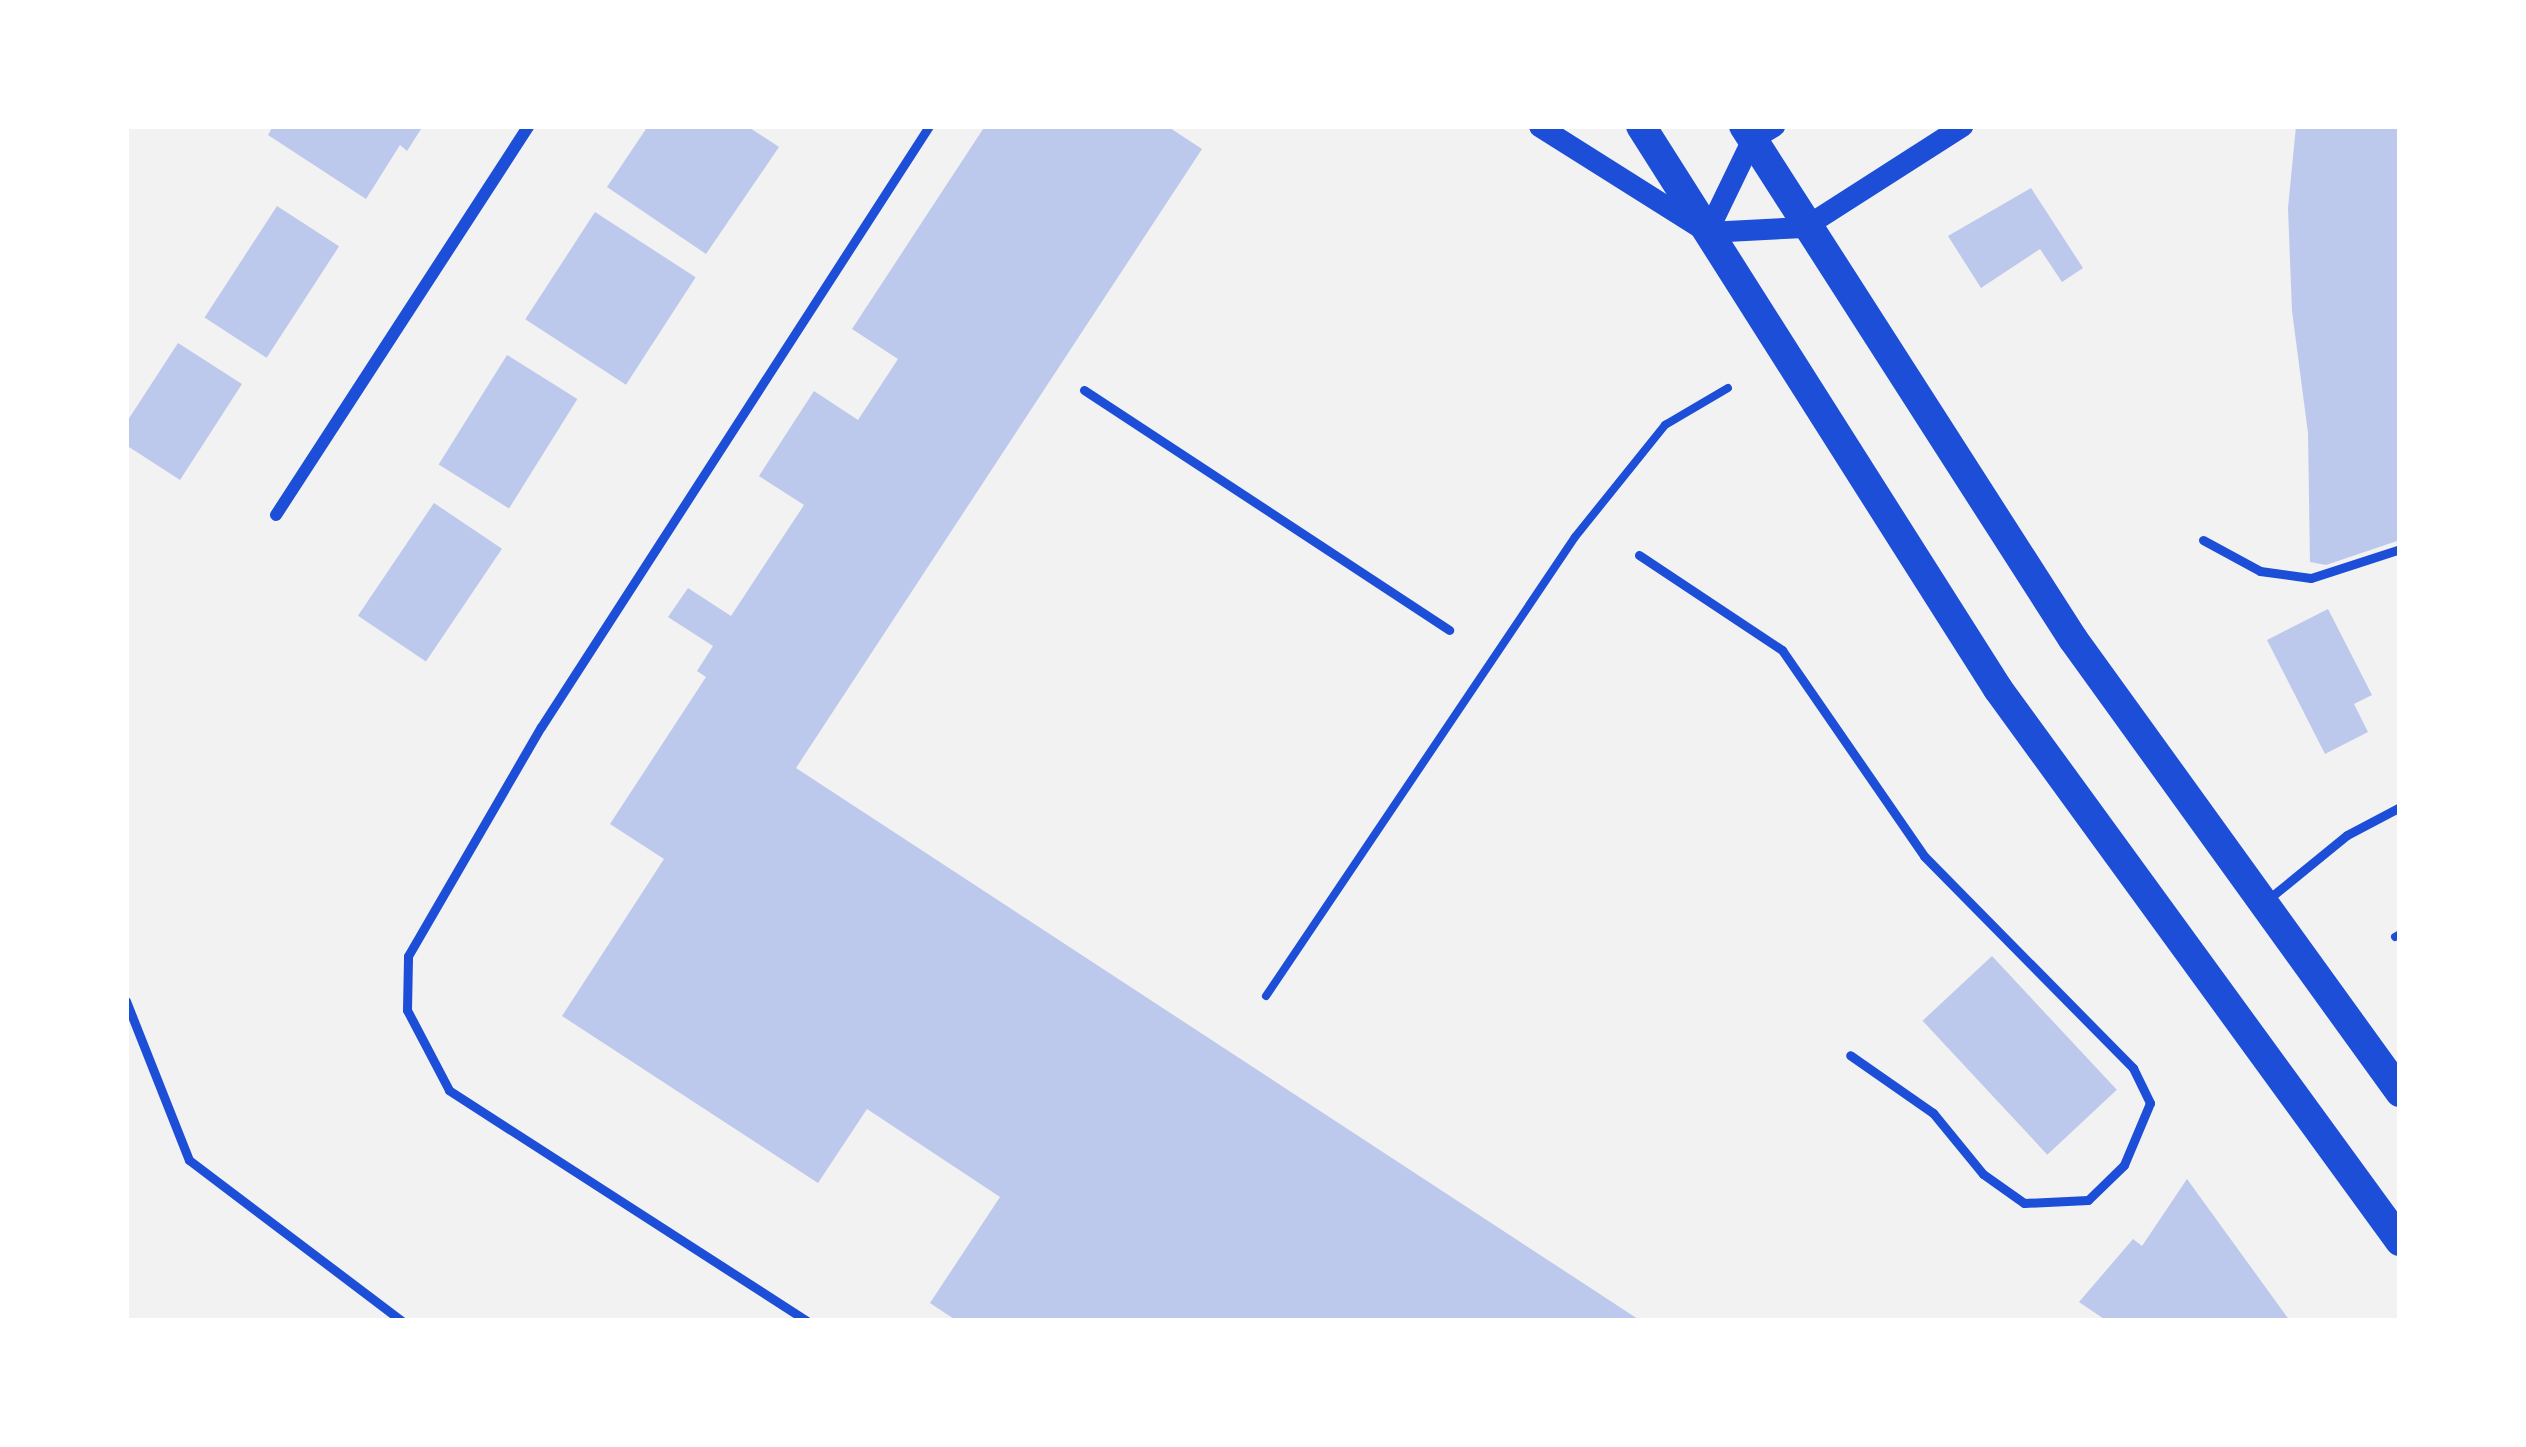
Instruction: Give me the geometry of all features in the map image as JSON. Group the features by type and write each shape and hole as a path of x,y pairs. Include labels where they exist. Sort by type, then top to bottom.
{"main road":[{"path":"1641,126 1998,688 2400,1241"},
{"path":"1757,130 1804,227 2073,638 2400,1092"}],"street":[{"path":"276,515 529,126"},
{"path":"1539,126 1707,232 1804,227 1962,126"},
{"path":"1707,232 1757,130"}],"lane":[{"path":"808,1321 449,1090 407,1010 408,956 542,727 929,126"},
{"path":"1084,390 1449,630"},
{"path":"2203,540 2260,571 2311,578 2400,549"},
{"path":"1639,555 1782,650 1924,856 2145,1084 2150,1102 2124,1166 2088,1200 2024,1203 1983,1174 1933,1113 1850,1055"},
{"path":"2262,905 2347,835 2400,807"},
{"path":"126,1001 189,1160 401,1321"}],"path":[{"path":"1266,996 1575,537 1665,425 1728,388"}],"building":[{"path":"273,126 423,126 407,151 400,145 366,199 268,135"},
{"path":"648,126 747,126 779,147 706,254 607,187"},
{"path":"985,126 1167,126 1202,149 796,768 1641,1321 957,1321 930,1303 1000,1197 867,1109 818,1183 562,1016 664,859 610,824 706,677 697,671 713,646 668,617 688,588 731,616 804,505 759,476 814,391 858,420 898,359 852,329"},
{"path":"2296,126 2400,126 2400,540 2326,565 2310,562 2308,433 2292,311 2288,208"},
{"path":"2031,188 2083,268 2062,282 2040,249 1981,288 1948,236"},
{"path":"277,206 339,246 267,358 205,318"},
{"path":"595,212 696,277 626,385 525,319"},
{"path":"178,343 242,384 180,480 126,445 126,423"},
{"path":"507,355 577,399 509,508 439,464"},
{"path":"434,503 502,549 426,662 358,616"},
{"path":"2328,609 2372,695 2354,704 2368,732 2325,754 2267,640"},
{"path":"1992,956 2117,1090 2047,1155 1923,1021"},
{"path":"2187,1179 2290,1321 2107,1321 2079,1302 2133,1239 2142,1246"}]}
